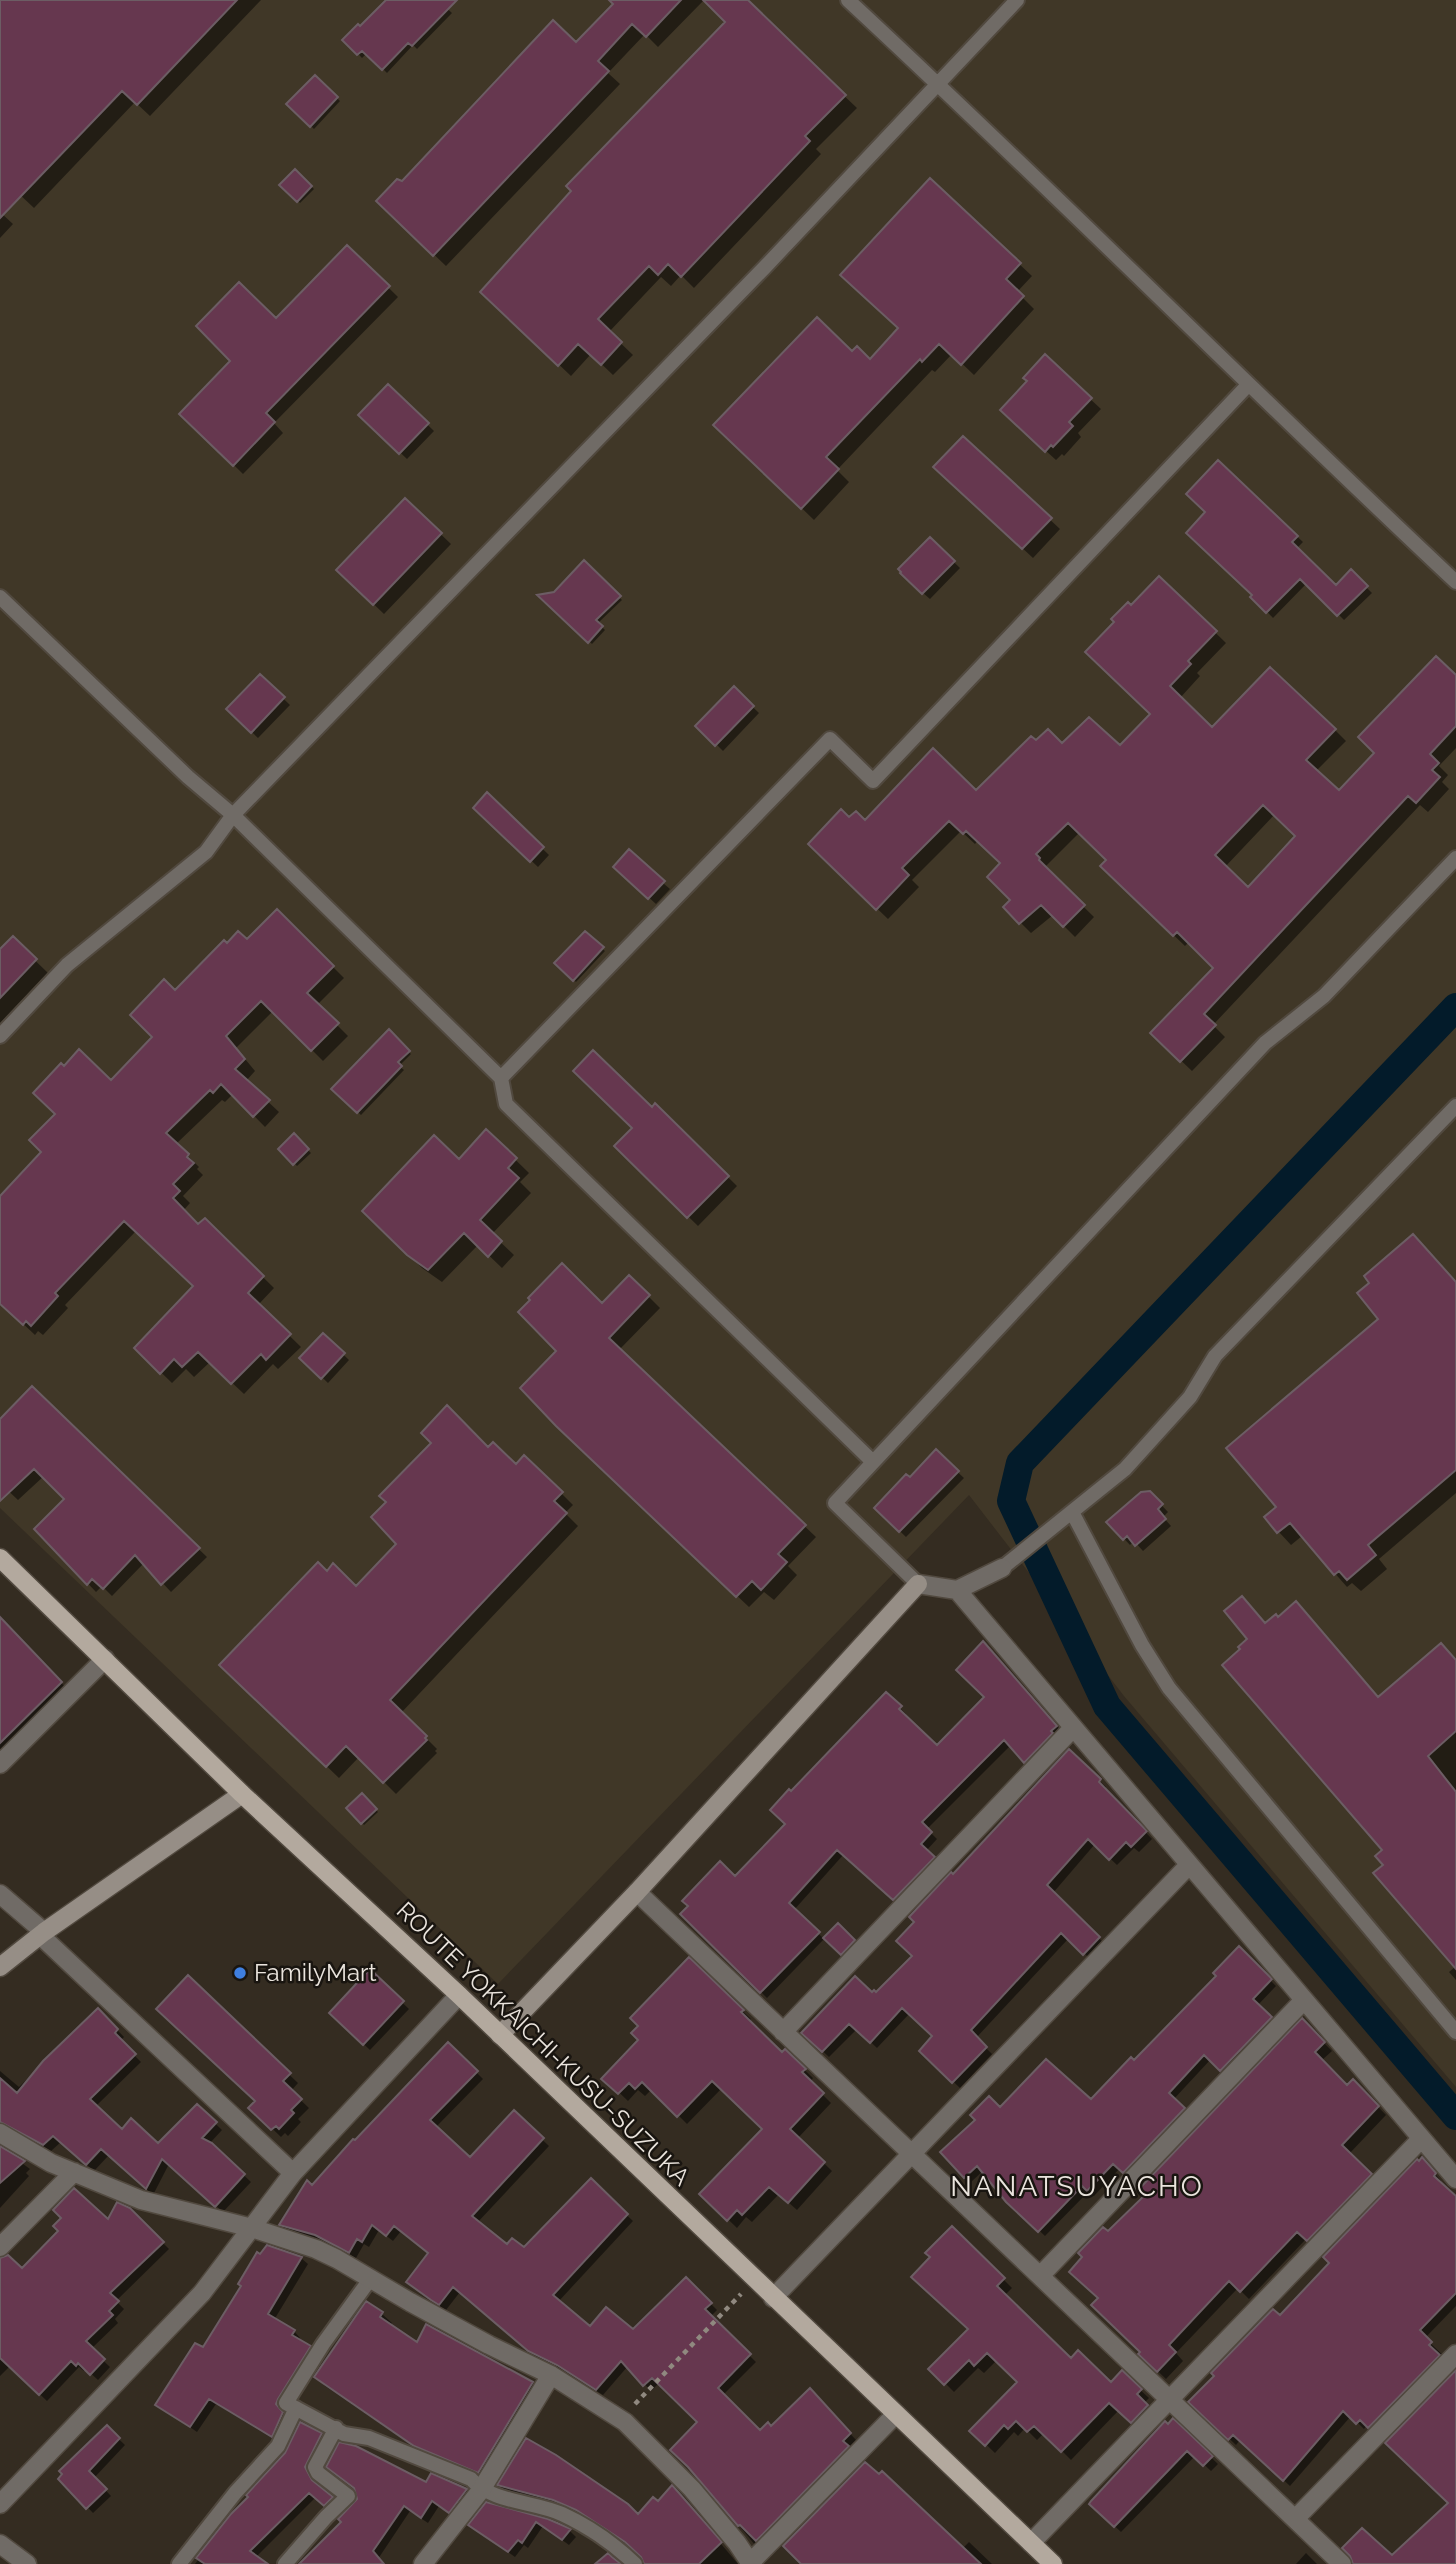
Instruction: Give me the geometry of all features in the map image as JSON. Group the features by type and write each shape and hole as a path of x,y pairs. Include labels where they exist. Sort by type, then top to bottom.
{"main road":[{"name":"ROUTE YOKKAICHI-KUSU-SUZUKA","path":"0,1558 242,1794 459,1995 1053,2564"}],"street":[{"path":"500,2035 636,1892 918,1584 957,1590 1002,1568"},
{"path":"957,1590 1456,2179"},
{"path":"0,1764 105,1659"},
{"path":"783,2032 1073,1728"},
{"path":"0,1966 42,1933 242,1794"},
{"path":"773,2298 1189,1865"},
{"path":"636,1892 1342,2564"},
{"path":"0,1894 293,2173"},
{"path":"0,2504 202,2293 293,2173 459,1995"},
{"path":"1040,2276 1304,2000"},
{"path":"0,2133 51,2163 141,2200 252,2228 316,2249 371,2277 410,2302 551,2375 620,2419 692,2489 737,2543 747,2563 896,2414"},
{"path":"1031,2543 1421,2139"},
{"path":"0,2246 74,2172"},
{"path":"1295,2519 1456,2354"},
{"path":"424,2564 481,2490 551,2375"},
{"path":"0,2544 27,2564"}],"lane":[{"path":"848,0 937,82 1456,582"},
{"path":"0,1036 67,965 206,852 233,815 765,268 937,82 1017,0"},
{"path":"500,1078 830,739 873,781 1248,384"},
{"path":"0,597 188,777 233,815 500,1078 506,1104 873,1462"},
{"path":"918,1584 835,1503 1265,1043 1324,996 1456,858"},
{"path":"1002,1568 1125,1469 1190,1397 1215,1356 1456,1106"},
{"path":"1072,1512 1142,1645 1169,1688 1456,2032"},
{"path":"371,2277 323,2344 286,2403 344,2434 369,2438 471,2479 481,2490 561,2514 617,2548 635,2564"},
{"path":"179,2564 235,2493 278,2446 296,2408"},
{"path":"285,2564 326,2516 348,2496 318,2473 315,2467 335,2428"}],"path":[{"path":"620,2419 755,2280"}],"shaded area":[{"path":"0,0 1456,0 1456,2087 1124,1696 969,1495 498,1984 0,1508"}],"building":[{"path":"0,0 237,0 137,105 122,91 0,218"},
{"path":"386,0 457,0 412,46 408,43 382,70 362,51 357,55 342,40"},
{"path":"609,0 681,0 646,37 632,24 598,61 609,71 433,256 376,201 397,179 402,181 553,20 576,42 613,4"},
{"path":"703,0 748,0 846,95 805,136 810,141 681,277 668,264 658,275 649,266 598,319 622,342 601,365 578,344 558,366 480,292 571,191 566,186 725,22"},
{"path":"315,75 338,97 310,127 286,104"},
{"path":"295,169 312,186 297,202 279,185"},
{"path":"930,178 1021,263 1006,279 1024,296 961,365 939,344 922,362 920,359 826,457 839,469 801,509 713,425 817,317 852,351 857,346 870,359 898,328 840,275"},
{"path":"347,245 390,286 266,413 275,422 233,466 179,414 230,361 196,326 239,282 276,318"},
{"path":"1045,354 1092,398 1069,422 1073,426 1045,452 1000,410 1027,381 1023,378"},
{"path":"388,384 429,423 399,454 358,415"},
{"path":"963,436 1052,518 1022,549 933,467"},
{"path":"1218,460 1298,536 1292,542 1336,585 1351,569 1368,586 1337,616 1300,579 1266,613 1250,597 1252,595 1186,533 1205,512 1186,494"},
{"path":"405,498 442,533 373,605 336,570"},
{"path":"930,537 955,561 922,594 898,569"},
{"path":"584,560 621,596 596,620 603,626 588,643 537,595 554,592"},
{"path":"1159,576 1217,631 1188,661 1191,664 1170,686 1212,727 1270,667 1336,729 1306,760 1339,790 1374,753 1358,737 1436,656 1456,675 1456,726 1430,754 1439,763 1432,770 1440,777 1416,803 1408,796 1204,1014 1216,1025 1180,1062 1150,1033 1213,968 1177,932 1173,936 1100,866 1106,860 1068,823 1036,854 1085,905 1063,927 1041,905 1019,924 1003,907 1010,900 987,877 1000,863 966,831 963,834 949,821 902,868 909,875 876,910 808,844 841,809 849,817 856,811 865,820 933,748 976,790 1031,736 1036,740 1048,729 1062,743 1089,717 1120,745 1150,714 1085,652 1114,622 1111,619 1128,602 1131,605","holes":["1263,805 1295,836 1248,887 1215,855"]},
{"path":"260,674 285,697 251,733 226,709"},
{"path":"734,686 754,706 715,746 695,726"},
{"path":"487,792 544,847 530,862 473,808"},
{"path":"629,849 665,881 648,899 613,867"},
{"path":"277,909 334,966 307,993 339,1023 311,1051 261,1001 226,1036 245,1059 235,1069 270,1100 253,1117 221,1084 213,1093 210,1090 166,1133 189,1154 187,1157 194,1163 173,1184 180,1191 173,1198 198,1224 205,1218 264,1276 248,1293 291,1334 266,1360 261,1354 231,1384 198,1352 182,1367 174,1359 160,1374 134,1348 193,1286 124,1221 55,1293 58,1296 31,1326 26,1321 23,1325 0,1304 0,1196 41,1152 29,1140 55,1114 33,1093 61,1063 64,1066 79,1049 111,1080 152,1037 130,1015 164,979 175,990 224,940 227,943 238,931 247,939"},
{"path":"585,931 604,947 573,981 554,963"},
{"path":"13,936 37,959 0,998 0,949"},
{"path":"389,1029 410,1051 398,1062 402,1066 357,1113 331,1089"},
{"path":"593,1050 652,1107 655,1103 729,1176 687,1218 614,1146 632,1128 573,1071"},
{"path":"486,1129 517,1158 508,1168 519,1178 480,1220 502,1241 488,1257 464,1233 428,1270 407,1255 362,1211 434,1135 459,1159"},
{"path":"294,1133 309,1149 293,1165 278,1149"},
{"path":"1413,1234 1456,1282 1456,1470 1368,1545 1376,1555 1347,1580 1339,1571 1334,1575 1290,1523 1277,1533 1264,1517 1276,1507 1226,1448 1378,1319 1357,1293 1369,1283 1364,1276"},
{"path":"562,1263 602,1303 629,1275 650,1295 609,1338 806,1525 778,1554 787,1562 761,1590 752,1581 736,1597 556,1426 520,1388 556,1351 518,1312"},
{"path":"323,1333 345,1353 321,1379 299,1358"},
{"path":"32,1386 200,1548 161,1585 135,1555 103,1589 92,1579 87,1585 34,1529 64,1499 34,1469 0,1501 0,1419"},
{"path":"447,1405 488,1447 493,1442 516,1464 524,1455 563,1492 554,1501 567,1513 390,1700 427,1736 427,1740 383,1783 346,1746 326,1767 219,1665 318,1562 327,1571 333,1563 356,1586 396,1544 371,1517 386,1502 379,1496 431,1443 421,1433"},
{"path":"936,1449 959,1471 899,1532 874,1508 906,1474 910,1477"},
{"path":"1150,1491 1163,1504 1158,1509 1166,1519 1135,1546 1127,1536 1123,1540 1106,1522 1141,1492"},
{"path":"1242,1596 1265,1623 1276,1614 1278,1617 1296,1601 1378,1697 1441,1643 1456,1660 1456,1731 1428,1756 1456,1792 1456,1969 1373,1873 1383,1865 1375,1856 1382,1850 1222,1665 1247,1639 1224,1611"},
{"path":"0,1617 62,1682 0,1743"},
{"path":"983,1641 1057,1726 1051,1731 1053,1733 1024,1763 1004,1740 922,1822 932,1832 921,1844 935,1857 893,1900 837,1850 789,1903 820,1932 760,1993 680,1914 688,1906 682,1901 720,1861 735,1876 785,1824 770,1810 886,1692 902,1706 899,1709 937,1745 984,1697 956,1670"},
{"path":"1069,1749 1101,1779 1099,1782 1147,1831 1131,1847 1126,1842 1109,1860 1088,1839 1047,1885 1100,1937 1083,1955 1061,1933 971,2030 987,2047 952,2083 919,2051 932,2036 902,2008 870,2043 849,2024 822,2052 801,2033 855,1976 872,1992 876,1992 912,1956 896,1941 914,1922 909,1917 951,1872 953,1874"},
{"path":"362,1793 377,1809 361,1824 346,1808"},
{"path":"838,1923 855,1940 841,1955 823,1938"},
{"path":"1239,1946 1272,1979 1253,1999 1272,2017 1220,2071 1204,2055 1169,2093 1185,2108 1123,2173 1113,2164 1087,2191 1082,2186 1038,2232 1006,2202 977,2166 964,2178 940,2152 975,2120 970,2115 989,2096 1000,2107 1046,2059 1091,2099 1131,2057 1134,2060 1216,1976 1213,1973"},
{"path":"689,1957 744,2010 741,2012 782,2052 785,2049 806,2069 802,2072 824,2093 790,2129 825,2162 788,2203 769,2187 742,2215 737,2210 727,2221 699,2194 762,2129 712,2081 677,2117 642,2082 635,2089 629,2083 618,2094 601,2079 638,2040 631,2033 638,2026 630,2018"},
{"path":"370,1969 404,2001 363,2045 329,2013"},
{"path":"188,1975 291,2073 283,2081 302,2099 291,2110 294,2113 279,2129 276,2126 271,2130 248,2108 255,2101 156,2009"},
{"path":"98,2008 118,2029 115,2033 136,2054 90,2099 122,2129 131,2118 158,2143 197,2104 217,2122 202,2138 212,2143 245,2174 215,2207 162,2159 146,2189 101,2149 86,2165 53,2136 43,2145 0,2122 0,2078 17,2093 43,2061"},
{"path":"1302,2018 1325,2042 1315,2052 1347,2085 1353,2079 1379,2106 1342,2145 1372,2174 1307,2241 1297,2232 1240,2292 1229,2281 1169,2345 1176,2352 1157,2372 1091,2305 1098,2298 1069,2272 1082,2257 1078,2253 1103,2227 1108,2231 1145,2195 1139,2189"},
{"path":"448,2042 478,2071 430,2120 470,2157 514,2110 544,2138 472,2216 507,2244 512,2238 524,2247 591,2178 628,2214 553,2295 590,2326 606,2307 633,2329 686,2277 712,2303 705,2309 751,2354 718,2388 760,2430 768,2422 771,2426 810,2388 851,2433 843,2441 849,2446 756,2541 738,2526 670,2450 697,2422 652,2378 643,2386 621,2361 596,2390 557,2365 528,2351 453,2287 439,2305 406,2282 428,2253 394,2226 386,2236 372,2225 362,2242 357,2239 349,2253 315,2235 279,2225 307,2180 312,2185"},
{"path":"0,2146 25,2161 0,2183"},
{"path":"1422,2157 1436,2173 1434,2176 1456,2196 1456,2293 1420,2330 1432,2342 1429,2345 1440,2355 1368,2428 1360,2420 1356,2424 1343,2411 1283,2481 1233,2435 1228,2440 1188,2402 1214,2376 1211,2373 1273,2309 1280,2315 1329,2263 1323,2257 1417,2159 1419,2161"},
{"path":"74,2188 108,2219 117,2202 130,2208 164,2242 110,2293 119,2301 109,2311 113,2315 86,2341 105,2359 90,2375 78,2363 76,2366 71,2361 39,2395 0,2358 0,2258 8,2255 22,2268 58,2231 53,2226 61,2218 53,2210"},
{"path":"952,2226 1005,2278 997,2286 1071,2358 1078,2350 1111,2382 1122,2370 1142,2389 1137,2394 1148,2405 1131,2423 1109,2403 1061,2452 1034,2426 1027,2432 1016,2421 1008,2429 1004,2425 985,2446 969,2431 1017,2382 987,2353 974,2366 969,2360 944,2385 928,2369 968,2329 911,2277 930,2257 925,2253"},
{"path":"267,2245 302,2257 268,2314 295,2330 292,2335 311,2346 278,2399 276,2404 283,2412 272,2437 209,2399 190,2427 155,2405 195,2343 203,2347 241,2286 238,2284 257,2252 260,2254"},
{"path":"366,2301 383,2312 380,2317 417,2342 426,2324 533,2382 478,2473 414,2446 314,2377"},
{"path":"1456,2370 1456,2564 1353,2564 1342,2548 1362,2528 1392,2555 1448,2503 1385,2443"},
{"path":"1173,2418 1213,2456 1203,2466 1187,2451 1114,2527 1089,2504 1165,2421 1168,2424"},
{"path":"300,2422 322,2433 305,2467 312,2480 333,2497 324,2506 309,2493 250,2551 268,2564 205,2564 196,2558 248,2497 246,2495 285,2453"},
{"path":"107,2425 120,2438 89,2471 107,2489 86,2509 58,2479 62,2474 59,2471"},
{"path":"526,2438 556,2455 628,2504 638,2514 653,2497 658,2501 672,2485 722,2542 699,2564 644,2564 641,2557 625,2542 576,2510 553,2500 497,2485"},
{"path":"339,2442 356,2446 426,2482 431,2473 467,2489 449,2513 432,2501 421,2518 404,2506 373,2551 384,2564 299,2564 341,2522 338,2519 357,2499 354,2488 326,2467"},
{"path":"865,2462 879,2474 882,2471 981,2564 801,2564 783,2546"},
{"path":"486,2502 548,2519 571,2529 562,2540 536,2522 522,2543 518,2540 508,2552 468,2525"},
{"path":"608,2553 621,2564 595,2564"}],"waterway":[{"path":"1456,1007 1020,1463 1011,1501 1107,1706 1456,2116"}],"place":[{"name":"FamilyMart","path":"240,1973"}],"district":[{"name":"NANATSUYACHO","path":"1077,2186"}]}
